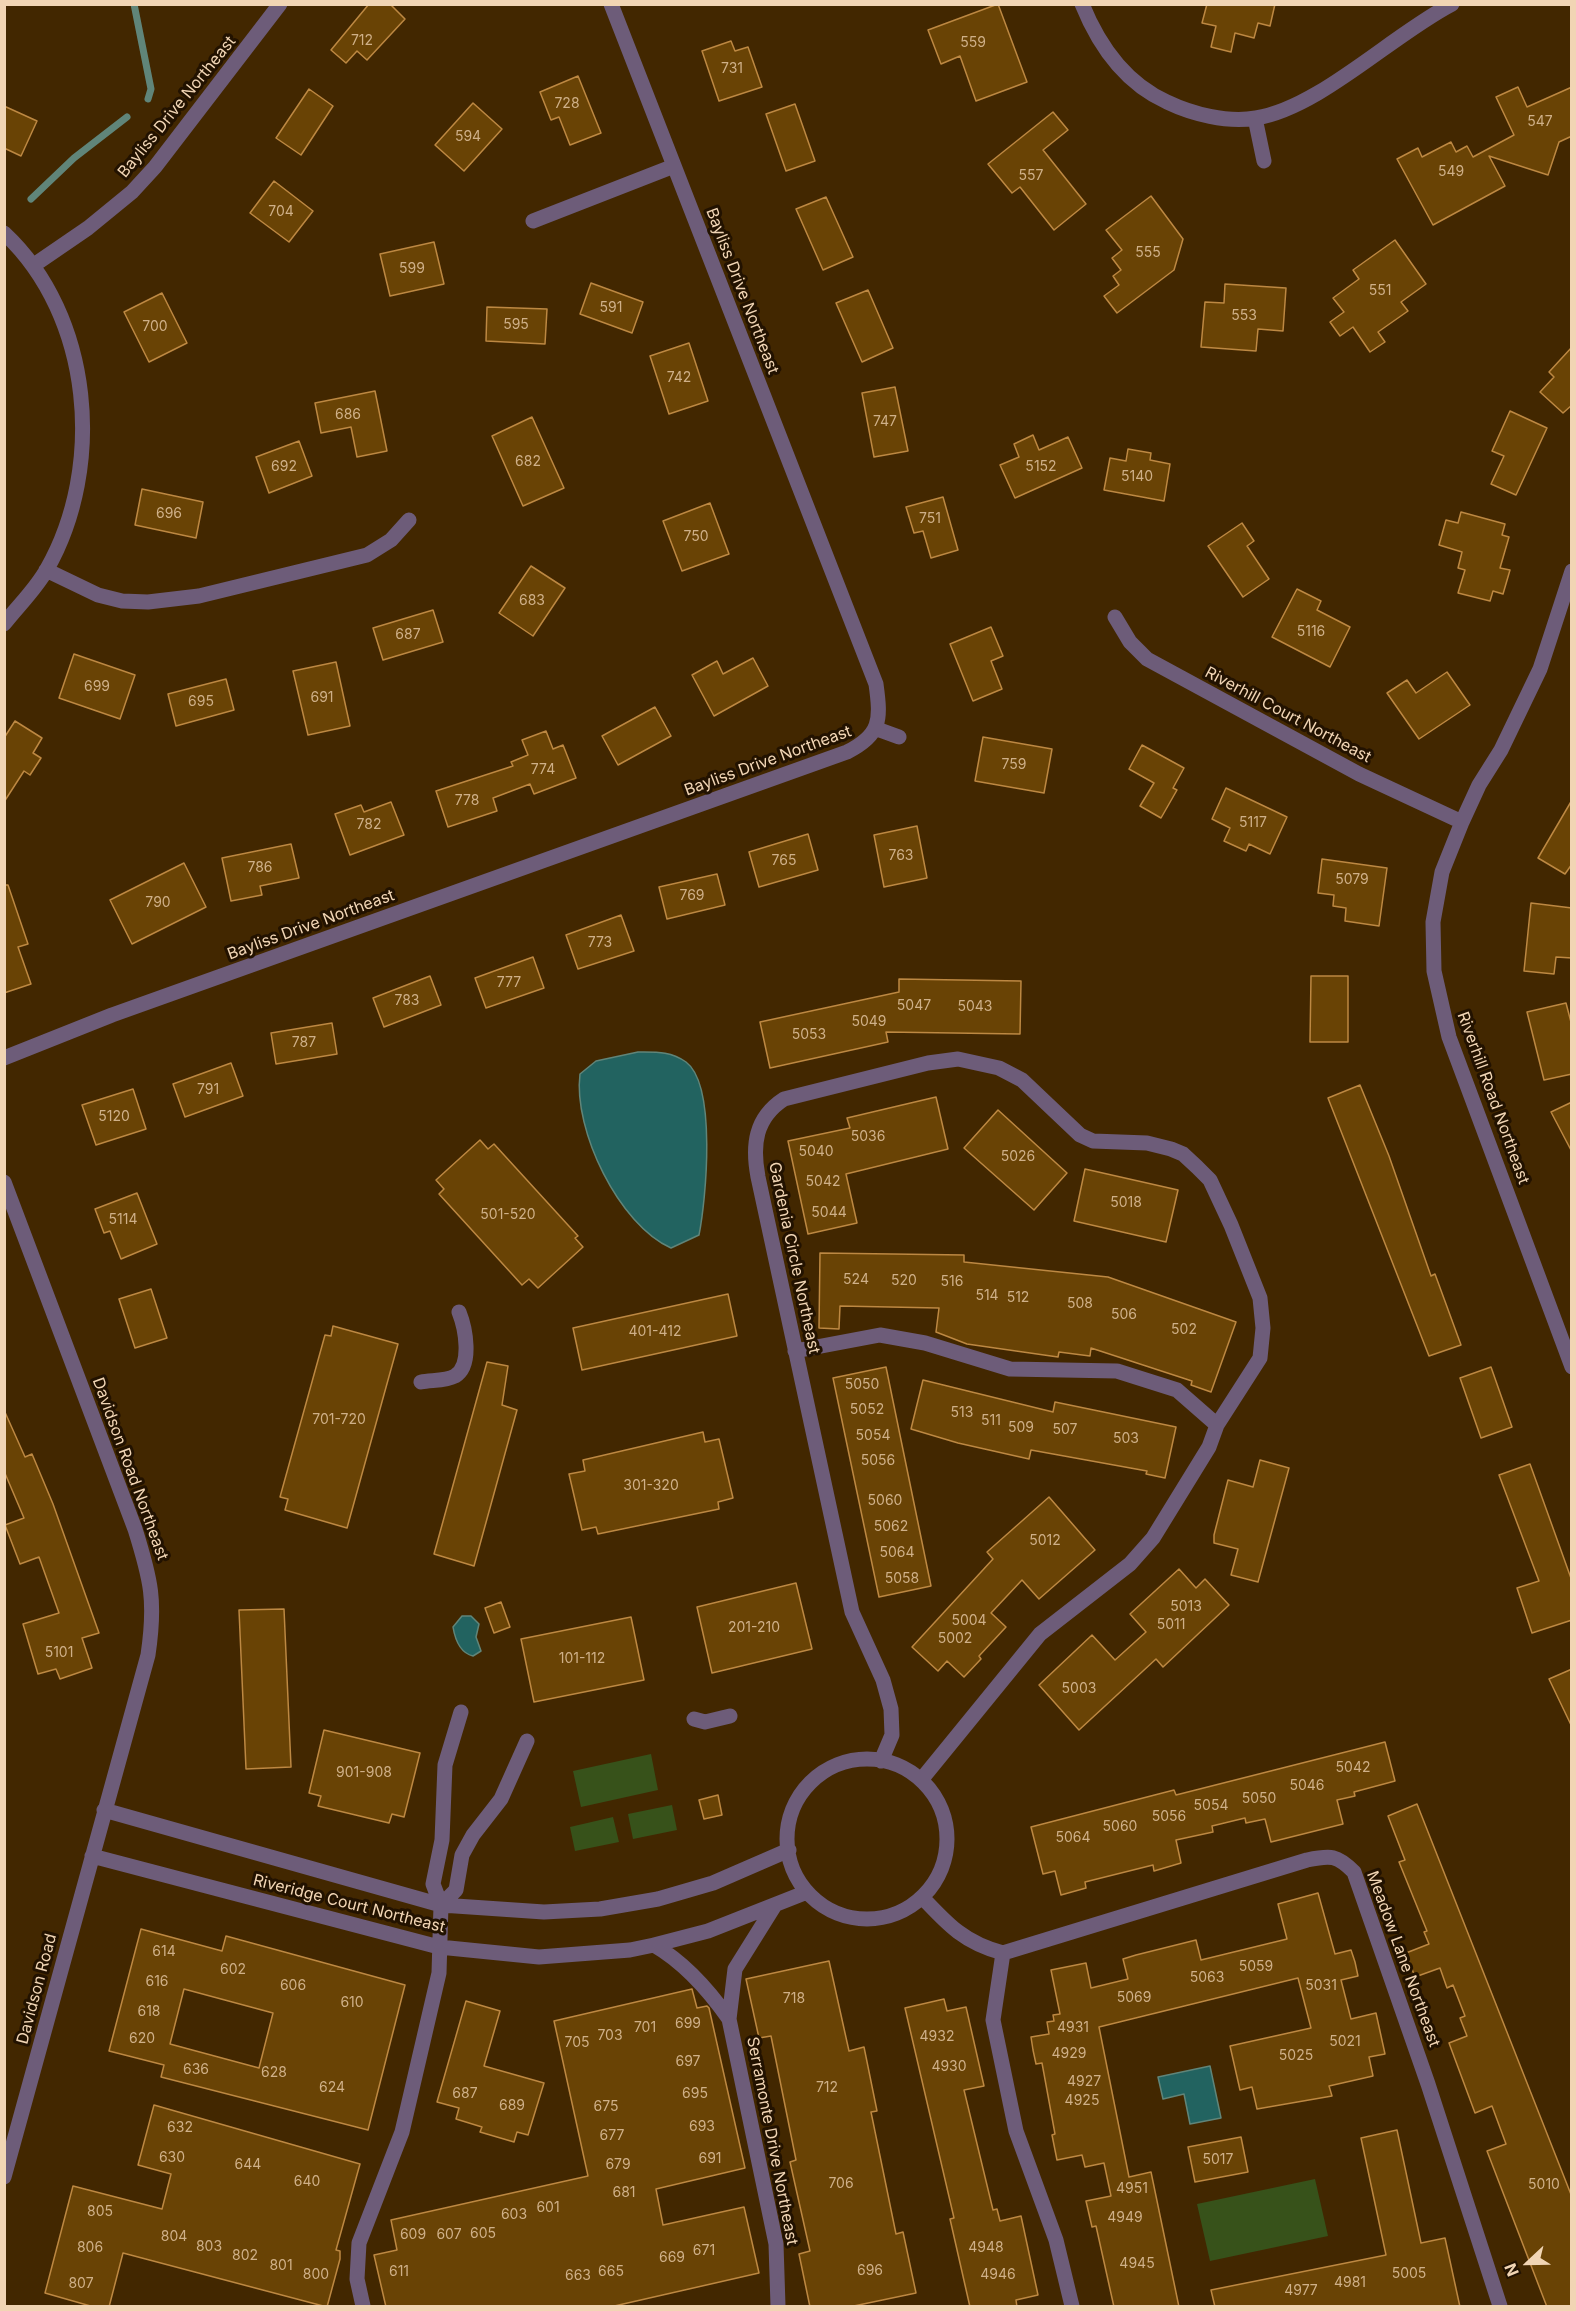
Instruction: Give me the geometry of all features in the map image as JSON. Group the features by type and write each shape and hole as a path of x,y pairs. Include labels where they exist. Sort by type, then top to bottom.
{"street":[{"name":"Bayliss Drive Northeast","path":"34,265 88,228 132,192 155,167 280,4"},
{"name":"Bayliss Drive Northeast","path":"4,1058 112,1015 847,752 867,742 877,729 879,705 876,684 611,4"},
{"path":"1083,4 1091,26 1106,51 1149,94 1177,107 1210,116 1255,118 1293,106 1408,30 1452,4"},
{"path":"1255,118 1264,161"},
{"path":"533,221 674,166"},
{"path":"4,233 34,265 49,290 71,348 83,414 76,489 67,523 46,570 4,624"},
{"path":"46,570 98,595 122,601 174,600 367,555 391,540 409,520"},
{"name":"Riverhill Road Northeast","path":"1572,571 1540,669 1501,750 1479,785 1442,872 1433,922 1434,971 1449,1037 1572,1367"},
{"name":"Riverhill Court Northeast","path":"1115,616 1130,642 1147,659 1359,774 1462,822"},
{"path":"877,729 899,737"},
{"name":"Gardenia Circle Northeast","path":"881,1761 892,1735 891,1708 883,1680 852,1612 754,1156 760,1123 771,1108 784,1099 928,1064 958,1059 999,1068 1022,1080 1080,1135 1093,1141 1147,1143 1182,1154 1210,1180 1231,1225 1260,1298 1263,1328 1260,1358 1217,1425 1209,1447 1153,1538 1130,1564 1040,1634 921,1780"},
{"name":"Davidson Road Northeast","path":"4,1182 135,1529 149,1575 154,1615 148,1655 76,1915"},
{"path":"421,1382 456,1375 462,1368 467,1342 466,1329 459,1312"},
{"path":"795,1351 880,1335 925,1343 1010,1369 1117,1371 1178,1390 1217,1425"},
{"path":"363,2307 357,2279 359,2243 402,2132 439,1973 441,1905 433,1884 442,1840 445,1765 461,1712"},
{"path":"694,1719 705,1722 730,1716"},
{"path":"441,1905 456,1890 465,1849 501,1799 527,1741"},
{"path":"848,1761 881,1761 900,1765 921,1780 940,1806 946,1822 947,1846 942,1870 922,1898 911,1907 889,1917 866,1920 842,1916 821,1905 807,1892 792,1868 787,1841 791,1814 803,1790 823,1772 848,1761"},
{"name":"Riveridge Court Northeast","path":"104,1810 441,1905 544,1912 600,1909 658,1899 713,1883 789,1850"},
{"name":"Riveridge Court Northeast","path":"92,1856 439,1947 539,1957 630,1950 708,1931 807,1892"},
{"name":"Meadow Lane Northeast","path":"1003,1953 1307,1860 1328,1856 1342,1860 1354,1872 1428,2084 1500,2307"},
{"path":"922,1898 952,1930 982,1947 1003,1953 993,2020 1016,2131 1056,2240 1072,2307"},
{"name":"Serramonte Drive Northeast","path":"775,1905 735,1970 729,2019 776,2244 778,2307"},
{"name":"Davidson Road","path":"4,2177 76,1915"},
{"name":"Serramonte Drive Northeast","path":"654,1944 702,1982 729,2019"}],"green space":[{"path":"651,1754 658,1790 581,1807 573,1771"},
{"path":"672,1805 677,1830 633,1839 628,1814"},
{"path":"613,1817 619,1842 575,1851 570,1827"},
{"path":"1315,2179 1328,2236 1210,2261 1197,2204"}],"water":[{"path":"638,1052 657,1052 680,1058 696,1075 702,1094 707,1144 699,1235 671,1248 652,1236 634,1219 618,1198 603,1173 584,1122 580,1097 580,1074 596,1061"},
{"path":"462,1616 471,1616 479,1624 476,1637 481,1651 473,1656 461,1649 455,1636 453,1627"},
{"path":"1210,2066 1221,2118 1190,2124 1184,2094 1163,2099 1158,2077"}],"building":[{"path":"369,4 390,4 405,19 367,60 357,51 346,63 331,50"},
{"path":"998,4 1027,82 976,101 960,56 941,64 928,30"},
{"path":"1207,4 1275,4 1270,26 1258,23 1254,38 1235,33 1231,52 1211,47 1216,26 1202,23"},
{"path":"731,41 735,51 748,47 762,87 719,101 702,51"},
{"path":"578,76 601,133 570,145 559,117 551,120 540,92"},
{"path":"1518,87 1527,107 1572,87 1572,136 1559,142 1548,175 1489,156 1505,186 1433,225 1397,159 1418,148 1422,157 1451,142 1456,152 1467,146 1473,157 1514,135 1496,97"},
{"path":"309,89 333,106 301,155 276,138"},
{"path":"473,103 502,129 464,171 435,145"},
{"path":"795,104 815,161 786,171 766,114"},
{"path":"4,106 37,121 21,156 4,148"},
{"path":"1053,112 1068,130 1043,150 1086,204 1054,230 1020,187 1012,193 988,164"},
{"path":"274,181 313,211 289,242 250,213"},
{"path":"1151,196 1183,239 1174,270 1117,313 1104,296 1119,285 1113,276 1121,270 1112,258 1122,250 1106,230"},
{"path":"826,197 853,257 823,270 796,209"},
{"path":"1395,240 1426,284 1401,302 1408,311 1378,332 1385,342 1370,352 1353,327 1340,336 1330,322 1344,312 1333,298 1359,279 1353,270"},
{"path":"434,242 444,284 390,296 380,254"},
{"path":"591,283 643,302 632,333 580,314"},
{"path":"1225,284 1286,288 1283,331 1258,329 1256,351 1201,347 1205,302 1224,303"},
{"path":"868,290 893,348 862,362 836,303"},
{"path":"162,293 187,343 149,362 124,312"},
{"path":"487,307 547,309 545,344 486,341"},
{"path":"689,343 708,401 669,414 650,356"},
{"path":"1572,347 1572,405 1563,413 1540,392 1554,377 1549,372"},
{"path":"895,387 908,451 874,457 862,393"},
{"path":"375,391 387,451 357,457 351,427 321,433 315,403"},
{"path":"1510,411 1547,428 1516,495 1491,484 1504,456 1492,451"},
{"path":"532,417 564,488 523,506 492,436"},
{"path":"1033,435 1039,450 1068,437 1082,468 1015,498 1000,465 1019,457 1014,444"},
{"path":"299,441 312,476 269,493 256,457"},
{"path":"1128,449 1151,453 1150,460 1170,464 1164,501 1104,490 1110,458 1126,461"},
{"path":"142,489 203,502 196,538 135,525"},
{"path":"943,497 958,550 931,558 923,531 914,533 906,507"},
{"path":"710,503 729,554 682,571 663,521"},
{"path":"1461,512 1505,524 1502,535 1509,537 1500,568 1510,570 1503,594 1493,591 1490,601 1458,593 1465,570 1458,568 1462,552 1439,545 1446,520 1458,523"},
{"path":"1242,523 1254,541 1247,546 1269,579 1243,597 1208,546"},
{"path":"531,566 565,588 533,636 499,613"},
{"path":"1297,589 1321,601 1317,610 1350,627 1330,667 1272,637"},
{"path":"433,610 443,642 383,660 373,628"},
{"path":"991,627 1003,656 991,661 1002,689 973,701 950,644"},
{"path":"74,654 135,675 120,719 59,698"},
{"path":"753,658 768,686 714,716 692,675 717,661 723,674"},
{"path":"336,662 350,726 308,735 293,671"},
{"path":"1447,672 1470,705 1419,739 1387,693 1407,680 1416,693"},
{"path":"226,679 234,710 176,726 168,694"},
{"path":"655,707 671,736 618,765 602,736"},
{"path":"15,721 42,738 33,753 41,758 30,775 24,771 4,802 4,738"},
{"path":"546,731 553,749 563,745 576,778 534,794 530,784 493,798 497,811 448,827 436,791 513,766 511,762 528,755 522,740"},
{"path":"983,737 1052,749 1044,793 975,781"},
{"path":"1142,745 1184,768 1173,788 1177,790 1161,818 1140,806 1154,783 1129,769"},
{"path":"1226,788 1287,817 1270,854 1249,844 1246,851 1224,841 1230,828 1212,819"},
{"path":"1572,800 1572,864 1565,874 1538,858"},
{"path":"391,802 404,835 350,855 335,814 361,805 364,812"},
{"path":"917,826 927,878 884,887 874,835"},
{"path":"808,834 818,870 759,887 749,852"},
{"path":"291,844 299,878 260,886 262,895 231,901 222,858"},
{"path":"1322,859 1387,868 1379,926 1345,921 1346,908 1333,906 1334,895 1318,893"},
{"path":"184,863 206,907 132,944 110,900"},
{"path":"717,874 725,905 667,919 659,887"},
{"path":"4,885 8,885 28,944 18,947 31,984 4,993"},
{"path":"1531,903 1572,908 1572,958 1556,957 1554,974 1524,971"},
{"path":"621,915 634,951 578,969 566,935"},
{"path":"533,957 544,988 486,1008 475,978"},
{"path":"430,976 441,1005 384,1027 373,998"},
{"path":"1311,976 1348,976 1348,1042 1310,1042"},
{"path":"899,979 1021,981 1020,1034 886,1032 888,1042 770,1068 760,1022 899,992"},
{"path":"1566,1003 1572,1026 1572,1074 1544,1080 1527,1012"},
{"path":"332,1023 337,1054 276,1064 271,1033"},
{"path":"231,1063 243,1096 185,1117 173,1084"},
{"path":"1360,1085 1389,1156 1431,1276 1435,1274 1461,1345 1429,1356 1328,1098"},
{"path":"133,1089 146,1129 96,1145 82,1105"},
{"path":"936,1097 948,1149 846,1174 857,1223 808,1234 788,1141 850,1128 847,1118"},
{"path":"1572,1102 1572,1152 1551,1112"},
{"path":"998,1110 1067,1173 1034,1210 964,1148"},
{"path":"480,1140 488,1149 494,1144 578,1236 575,1238 583,1247 538,1288 529,1279 522,1285 439,1194 444,1189 436,1180"},
{"path":"1085,1169 1178,1190 1166,1242 1074,1221"},
{"path":"137,1193 157,1244 121,1259 110,1231 104,1233 95,1209"},
{"path":"820,1253 964,1255 964,1262 1108,1277 1236,1322 1211,1392 1191,1385 1192,1381 1091,1348 1090,1356 1059,1352 1058,1357 967,1344 936,1332 939,1308 840,1306 839,1329 819,1328"},
{"path":"151,1289 167,1338 135,1348 119,1299"},
{"path":"728,1294 737,1336 582,1370 573,1328"},
{"path":"333,1326 398,1344 347,1528 285,1510 288,1499 280,1497 325,1335 331,1336"},
{"path":"487,1362 508,1366 502,1405 517,1410 474,1566 434,1554"},
{"path":"886,1367 931,1586 879,1597 833,1378"},
{"path":"1491,1367 1512,1427 1481,1438 1460,1378"},
{"path":"923,1380 1053,1412 1055,1402 1176,1427 1165,1478 1146,1474 1147,1471 1031,1450 1029,1459 958,1443 911,1429"},
{"path":"4,1410 25,1457 32,1454 53,1504 99,1633 82,1638 92,1668 60,1679 56,1669 38,1674 23,1624 59,1613 39,1557 20,1564 5,1525 24,1518 4,1471"},
{"path":"703,1432 705,1442 719,1439 733,1498 718,1502 719,1509 598,1534 596,1527 582,1530 569,1474 585,1471 583,1460"},
{"path":"1260,1460 1289,1468 1258,1582 1231,1575 1238,1549 1214,1543 1214,1535 1228,1480 1253,1487"},
{"path":"1530,1464 1572,1581 1572,1620 1532,1633 1517,1588 1539,1581 1499,1475"},
{"path":"1049,1497 1095,1550 1039,1599 1022,1580 991,1613 1006,1627 979,1656 981,1659 964,1677 947,1661 938,1671 912,1647 993,1559 987,1552"},
{"path":"1179,1569 1196,1588 1205,1579 1229,1605 1163,1667 1156,1659 1079,1730 1039,1685 1092,1635 1115,1660 1146,1632 1130,1614"},
{"path":"796,1583 812,1649 712,1673 697,1607"},
{"path":"501,1602 510,1627 494,1633 485,1608"},
{"path":"284,1609 291,1767 246,1769 239,1610"},
{"path":"631,1617 644,1680 534,1702 521,1639"},
{"path":"1572,1669 1572,1727 1549,1679"},
{"path":"324,1730 420,1753 404,1817 392,1814 389,1823 318,1806 321,1796 309,1793"},
{"path":"1385,1742 1395,1781 1354,1792 1355,1796 1337,1800 1343,1824 1271,1842 1265,1819 1246,1823 1245,1818 1212,1826 1213,1832 1176,1840 1181,1863 1154,1871 1153,1865 1085,1882 1086,1888 1061,1895 1055,1871 1043,1874 1031,1827 1174,1790 1176,1795"},
{"path":"718,1795 722,1815 704,1819 699,1800"},
{"path":"1417,1804 1572,2197 1572,2307 1547,2307 1487,2151 1506,2144 1492,2106 1475,2113 1449,2043 1467,2036 1460,2018 1465,2016 1453,1985 1447,1988 1440,1968 1415,1977 1406,1953 1429,1944 1424,1932 1427,1931 1399,1862 1405,1860 1388,1816"},
{"path":"1318,1893 1335,1954 1351,1950 1355,1962 1358,1976 1341,1980 1351,2019 1376,2013 1385,2054 1369,2057 1373,2076 1329,2086 1332,2096 1257,2109 1252,2087 1240,2090 1230,2046 1311,2028 1298,1978 1099,2027 1129,2177 1151,2172 1179,2307 1114,2307 1096,2226 1092,2227 1086,2201 1111,2196 1104,2163 1085,2167 1082,2155 1057,2160 1052,2135 1055,2134 1042,2063 1036,2064 1033,2050 1031,2037 1049,2034 1047,2022 1054,2021 1053,2015 1060,2014 1051,1970 1086,1963 1091,1988 1128,1979 1123,1959 1196,1940 1201,1960 1287,1939 1278,1904"},
{"path":"141,1929 222,1951 226,1936 405,1985 368,2130 161,2077 164,2065 109,2051","holes":["184,1989 273,2013 259,2068 170,2044"]},
{"path":"829,1961 849,2051 864,2047 877,2111 871,2112 896,2234 903,2232 916,2293 849,2307 810,2307 799,2254 810,2251 790,2162 796,2160 771,2036 759,2038 746,1979"},
{"path":"692,1989 697,2008 707,2006 709,2008 745,2168 656,2189 663,2225 744,2207 759,2273 610,2307 386,2307 374,2255 397,2250 391,2220 588,2176 554,2021"},
{"path":"944,1999 947,2011 966,2007 984,2086 964,2090 993,2210 997,2209 1000,2221 1021,2216 1038,2295 1016,2300 1017,2307 970,2307 950,2219 954,2218 905,2008"},
{"path":"466,2001 500,2011 484,2066 544,2083 528,2135 517,2132 514,2142 480,2132 482,2127 456,2119 459,2108 437,2102"},
{"path":"154,2105 360,2164 336,2250 340,2251 340,2259 327,2307 123,2253 109,2307 94,2307 45,2293 73,2186 162,2209 171,2174 138,2165"},
{"path":"1397,2130 1421,2243 1445,2238 1460,2307 1215,2307 1211,2290 1386,2255 1361,2138"},
{"path":"1241,2137 1248,2172 1195,2182 1188,2147"}],"waterway":[{"path":"134,4 151,89 148,99"},
{"path":"31,199 74,158 127,117"}]}
